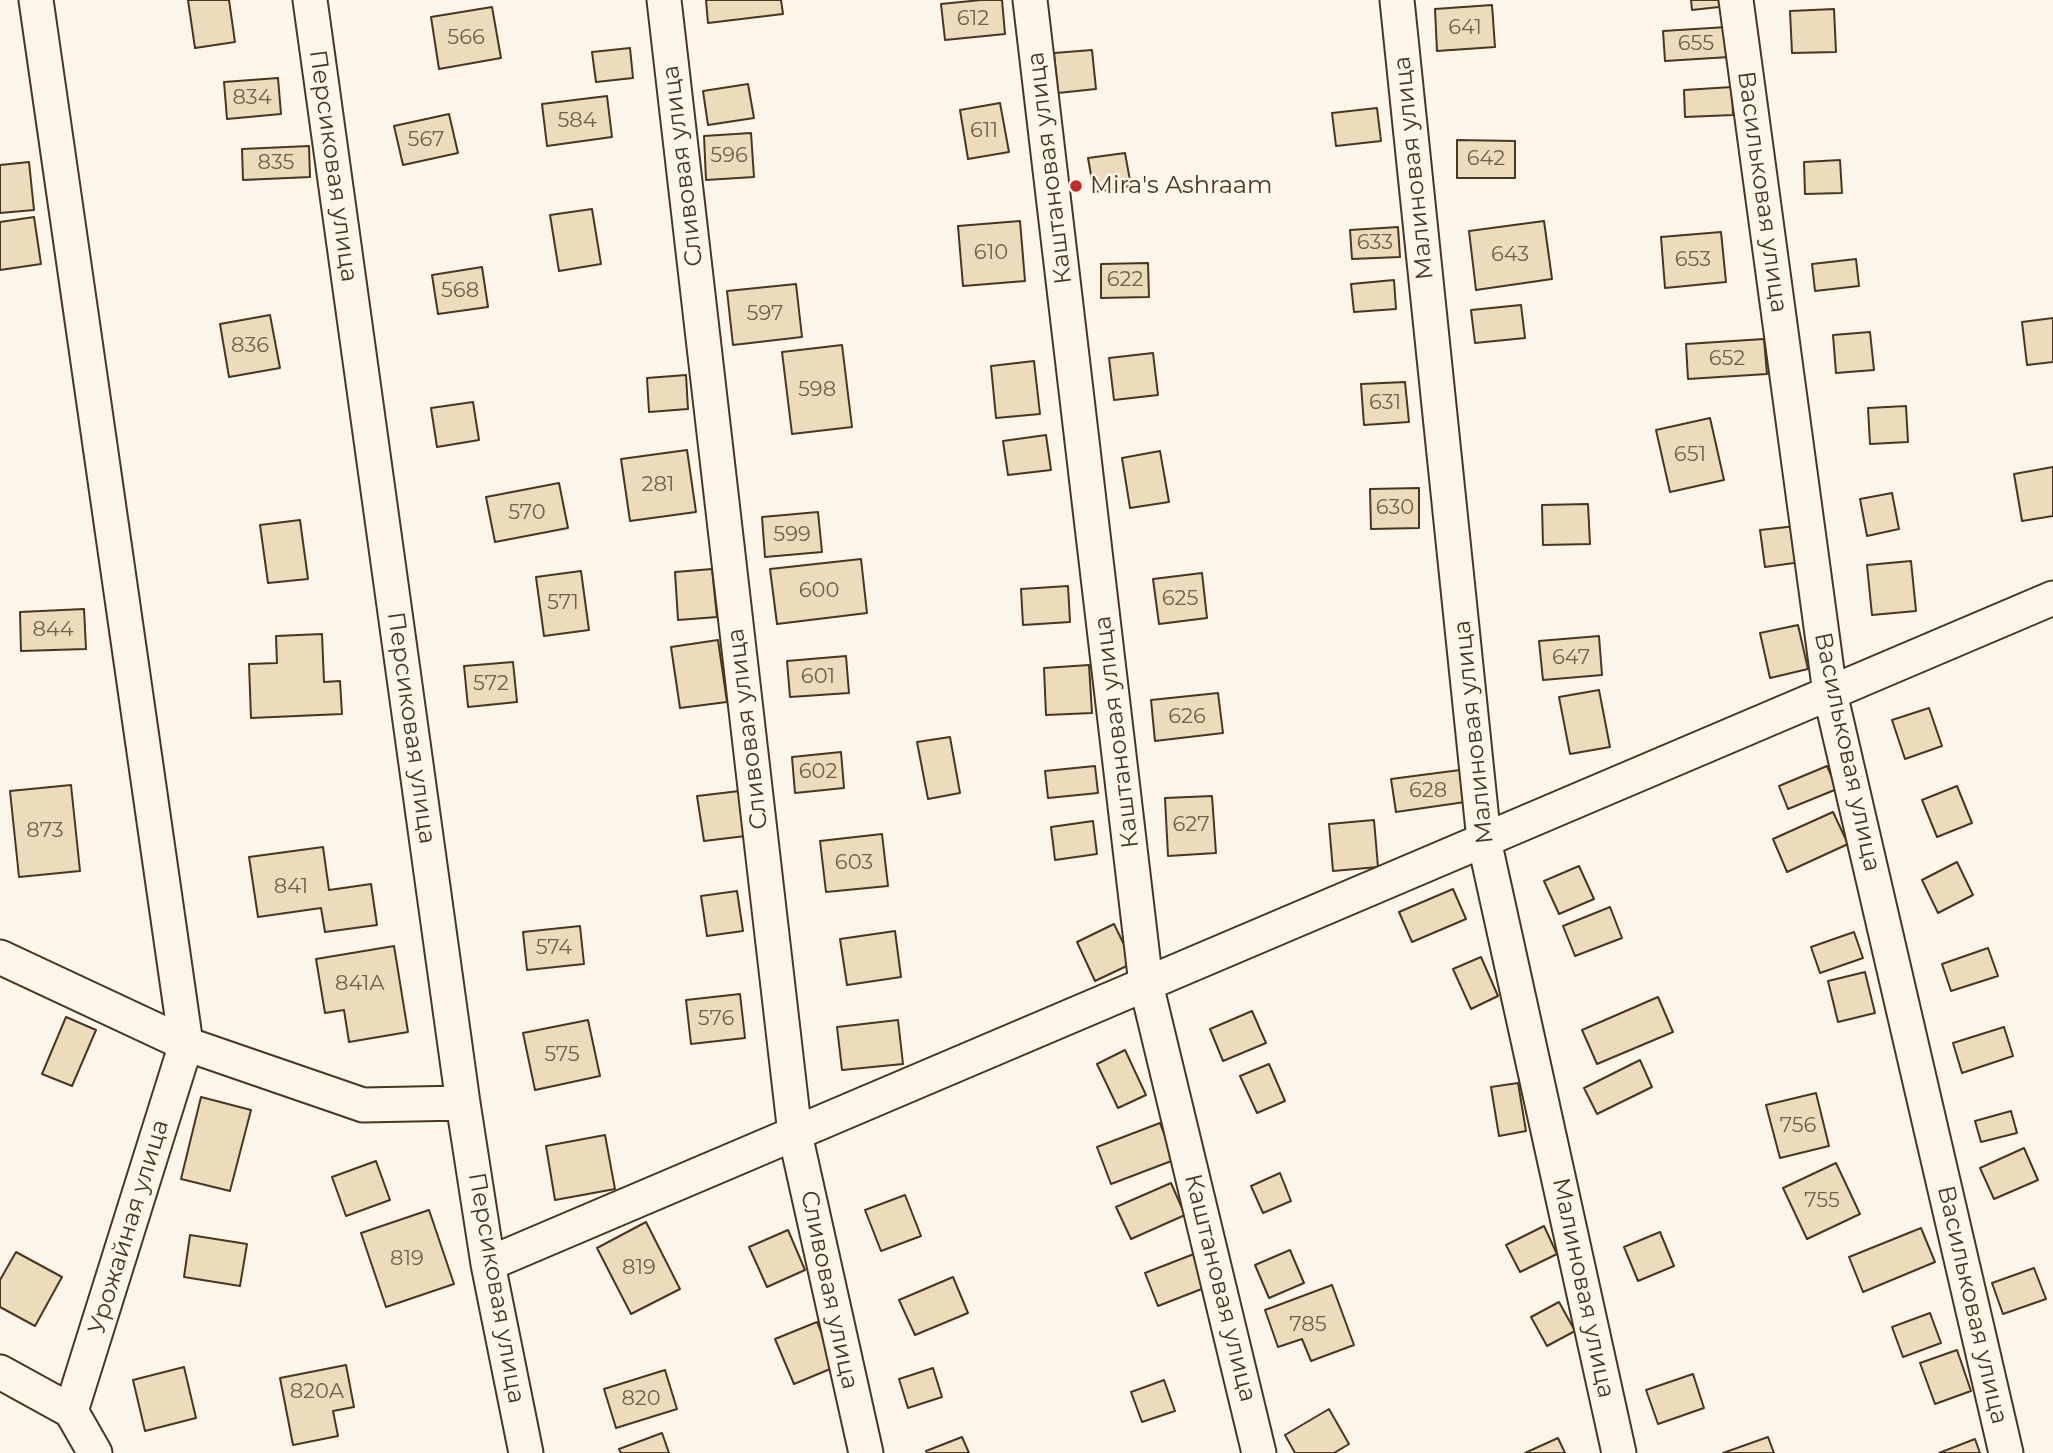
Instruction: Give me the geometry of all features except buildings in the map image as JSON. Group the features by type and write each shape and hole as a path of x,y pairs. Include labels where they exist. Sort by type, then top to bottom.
{"street":[{"path":"36,0 186,1044"},
{"name":"Персиковая улица","path":"310,0 463,1103 488,1264 526,1453"},
{"name":"Сливовая улица","path":"664,0 795,1134 866,1453"},
{"name":"Каштановая улица","path":"1030,0 1146,984 1259,1453"},
{"name":"Малиновая улица","path":"1397,0 1484,841 1619,1453"},
{"name":"Васильковая улица","path":"1736,0 1830,693 2006,1453"},
{"path":"488,1264 2053,598"},
{"path":"0,957 186,1044 363,1105 463,1103"},
{"name":"Урожайная улица","path":"71,1411 186,1044"},
{"path":"0,1372 71,1411 95,1453"}],"place":[{"name":"Mira's Ashraam","path":"1076,186"}]}
